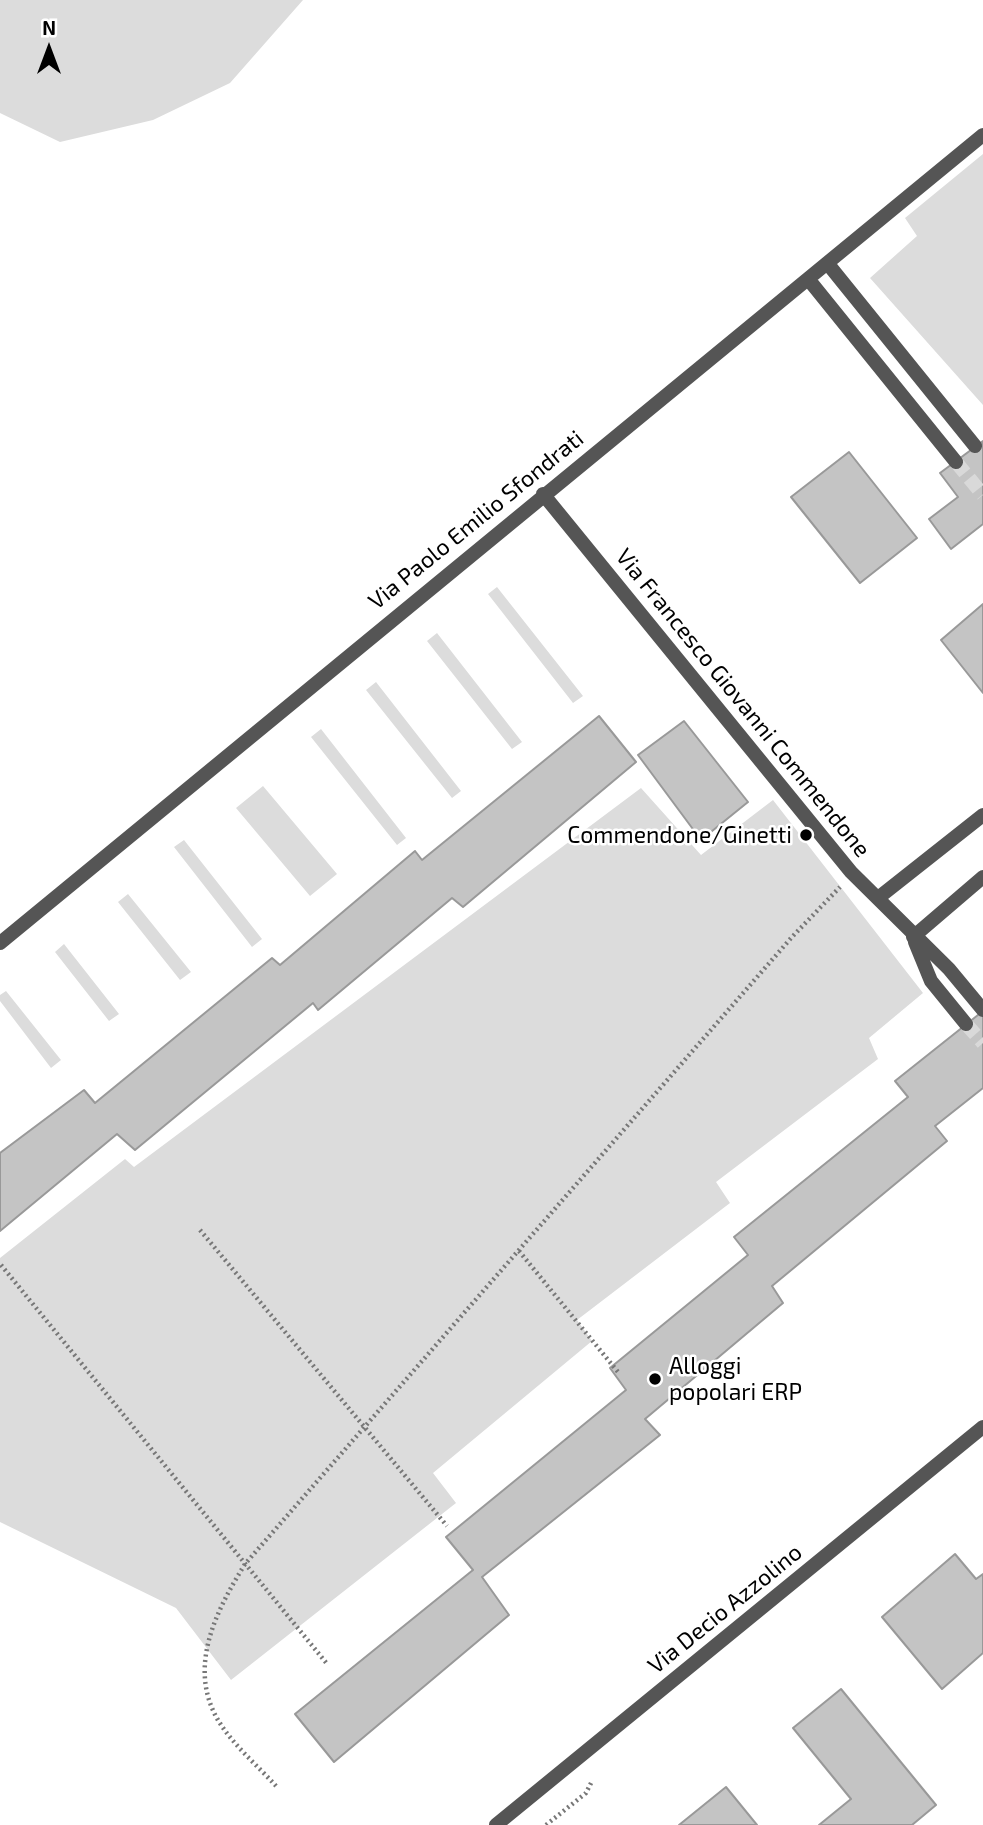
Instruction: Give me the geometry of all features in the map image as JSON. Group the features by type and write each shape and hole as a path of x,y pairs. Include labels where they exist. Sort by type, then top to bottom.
{"street":[{"name":"Via Paolo Emilio Sfondrati","path":"0,943 983,135"},
{"path":"828,264 975,446"},
{"path":"809,280 956,461"},
{"name":"Via Francesco Giovanni Commendone","path":"543,494 851,872 913,937 949,970 983,1010"},
{"path":"878,898 983,815"},
{"path":"913,937 983,877"},
{"name":"Via Francesco Giovanni Commendone","path":"913,937 931,981 966,1024"},
{"name":"Via Decio Azzolino","path":"496,1825 983,1427"}],"path":[{"path":"275,1786 219,1722 203,1688 209,1640 220,1605 245,1564 851,872"},
{"path":"200,1230 447,1526"},
{"path":"519,1251 618,1372"},
{"path":"1,1265 328,1665"},
{"path":"546,1825 586,1793 592,1781"}],"shaded area":[{"path":"0,0 303,0 230,83 153,120 60,142 0,113"},
{"path":"983,154 983,405 870,278 917,236 905,218"},
{"path":"497,587 583,696 573,703 488,594"},
{"path":"437,633 522,742 512,749 427,641"},
{"path":"376,682 461,791 452,798 366,690"},
{"path":"321,729 406,838 397,845 311,737"},
{"path":"263,786 337,874 310,896 236,808"},
{"path":"641,788 701,855 773,800 923,993 869,1038 878,1059 716,1182 730,1203 577,1320 592,1341 433,1473 456,1503 231,1680 176,1608 0,1522 0,1258 125,1159 134,1167"},
{"path":"184,840 262,939 252,947 174,847"},
{"path":"128,894 191,972 180,980 118,902"},
{"path":"64,944 119,1014 109,1021 55,952"},
{"path":"6,991 61,1060 51,1068 0,1001 0,995"}],"building":[{"path":"983,441 983,524 951,549 929,519 958,497 940,473"},
{"path":"849,452 917,538 860,583 791,497"},
{"path":"983,604 983,693 941,640"},
{"path":"599,716 636,762 463,907 452,898 318,1010 313,1003 135,1150 117,1134 0,1231 0,1153 84,1090 95,1103 272,958 280,965 415,851 422,860"},
{"path":"684,721 748,802 701,840 638,755"},
{"name":"Alloggi popolari ERP","path":"983,1011 983,1088 935,1126 947,1141 772,1286 783,1303 645,1419 660,1435 482,1577 509,1615 334,1762 295,1714 473,1570 446,1537 626,1390 610,1368 748,1255 734,1237 908,1097 895,1081"},
{"path":"955,1554 976,1579 983,1574 983,1653 942,1689 882,1617"},
{"path":"841,1689 936,1805 912,1825 819,1825 851,1799 793,1728"},
{"path":"726,1787 757,1825 679,1825"}],"tunnel":[{"path":"956,462 983,495"},
{"path":"966,1024 983,1043"}],"place":[{"name":"Commendone/Ginetti","path":"806,835"},
{"name":"Alloggi popolari ERP","path":"655,1379"}]}
